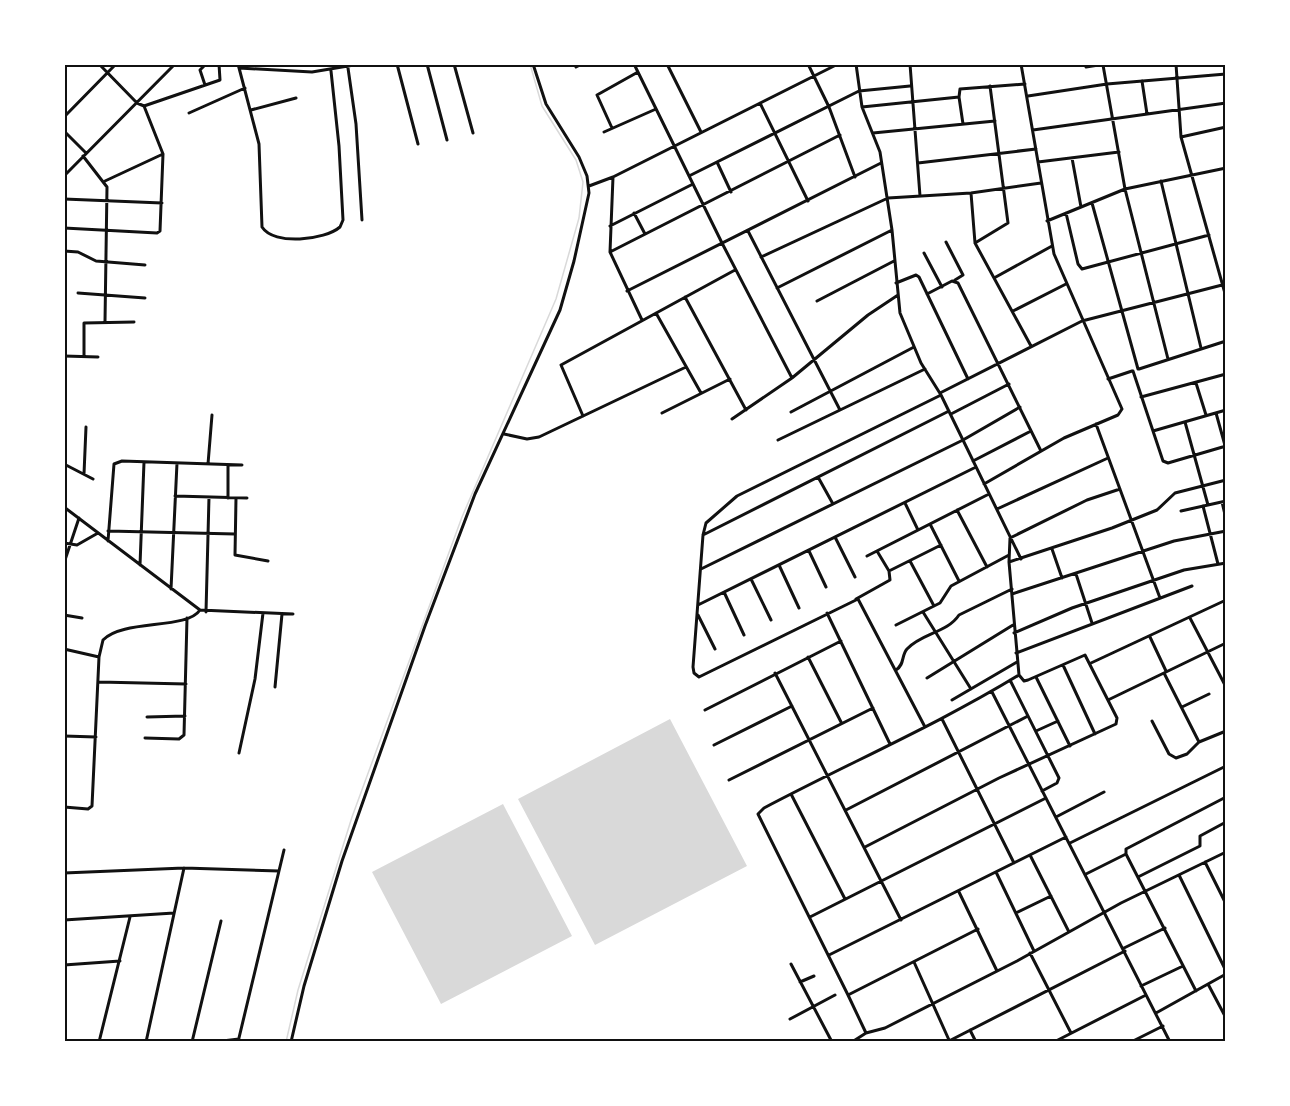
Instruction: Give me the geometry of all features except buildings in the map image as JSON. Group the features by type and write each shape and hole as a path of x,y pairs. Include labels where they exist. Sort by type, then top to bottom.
{"street":[{"path":"99,64 137,103 144,106 220,80 219,64"},
{"path":"64,117 116,64"},
{"path":"64,176 175,64"},
{"path":"205,86 200,70 206,64"},
{"path":"331,71 342,187 342,220 338,230 303,239 273,236 264,231 261,223 259,144 239,66 331,71 360,64"},
{"path":"396,64 418,144"},
{"path":"427,64 447,140"},
{"path":"454,64 473,133"},
{"path":"291,1041 304,986 342,861 450,556 565,297 587,206 589,186 583,165 546,104 533,64"},
{"path":"576,67 582,64"},
{"path":"634,64 735,270 792,378"},
{"path":"667,64 701,132"},
{"path":"808,64 829,107 855,177"},
{"path":"589,186 614,177 838,64"},
{"path":"856,64 862,107 873,133 888,198 900,313 914,347 941,394 1021,559"},
{"path":"910,64 911,102 920,196"},
{"path":"984,484 1064,438 1121,413 1052,246 1021,64"},
{"path":"1176,64 1181,137 1226,297"},
{"path":"1086,67 1104,65 1125,189 1168,358"},
{"path":"348,68 356,124 362,220"},
{"path":"612,128 597,95 638,72"},
{"path":"1028,96 1107,84 1226,74"},
{"path":"1142,81 1147,114"},
{"path":"963,124 960,89 1025,84"},
{"path":"689,176 859,91 910,86"},
{"path":"975,243 1008,223 990,86"},
{"path":"189,113 245,88"},
{"path":"862,107 959,97"},
{"path":"251,110 297,98"},
{"path":"760,103 808,201"},
{"path":"1033,130 1226,103"},
{"path":"64,228 157,233 161,228 163,154 144,106"},
{"path":"604,132 656,109"},
{"path":"873,133 995,121"},
{"path":"1181,137 1226,127"},
{"path":"64,131 105,181 108,201 105,322"},
{"path":"610,252 840,135"},
{"path":"918,163 1036,149"},
{"path":"1038,162 1119,152"},
{"path":"105,181 163,154"},
{"path":"1071,158 1081,207"},
{"path":"717,162 731,192"},
{"path":"627,291 881,164"},
{"path":"1047,221 1125,189 1226,168"},
{"path":"614,177 610,252 642,321"},
{"path":"1161,181 1201,348"},
{"path":"761,257 888,198 971,193 1041,183"},
{"path":"610,226 693,184"},
{"path":"971,193 975,243 1031,346"},
{"path":"64,199 162,203"},
{"path":"1092,203 1138,369"},
{"path":"634,213 645,234"},
{"path":"1066,213 1080,268 1209,236"},
{"path":"777,288 892,230"},
{"path":"748,231 813,362 840,410"},
{"path":"927,294 963,275 946,242"},
{"path":"994,278 1052,246"},
{"path":"64,251 78,252 92,260 106,263 145,265"},
{"path":"924,253 942,286"},
{"path":"817,301 894,261"},
{"path":"583,417 561,365 735,270"},
{"path":"896,283 916,275 968,379"},
{"path":"955,280 1041,452"},
{"path":"1013,311 1066,284"},
{"path":"877,551 889,571 890,580 699,678 694,673 703,535 706,523 737,496 1082,321 1224,284"},
{"path":"78,293 145,298"},
{"path":"732,419 792,378 868,315 898,296"},
{"path":"685,297 746,410"},
{"path":"656,313 701,393"},
{"path":"84,356 84,323 134,322"},
{"path":"1108,379 1226,341"},
{"path":"791,411 914,347"},
{"path":"64,356 98,357"},
{"path":"503,434 534,439 686,367"},
{"path":"778,440 925,369"},
{"path":"1132,371 1165,463 1225,447 1216,413"},
{"path":"1141,397 1226,374"},
{"path":"662,413 730,379"},
{"path":"1196,383 1206,416"},
{"path":"703,535 1009,384"},
{"path":"700,569 963,440 1020,407"},
{"path":"1153,431 1226,410"},
{"path":"208,464 212,415"},
{"path":"1185,422 1208,505"},
{"path":"1096,424 1160,598"},
{"path":"84,474 86,427"},
{"path":"973,460 1031,431"},
{"path":"997,509 1108,458"},
{"path":"108,541 112,467 122,461 242,465"},
{"path":"140,566 144,462"},
{"path":"171,589 177,463"},
{"path":"64,464 93,478"},
{"path":"228,465 228,498"},
{"path":"697,606 976,467"},
{"path":"818,477 833,504"},
{"path":"1009,562 1052,549 1162,507 1175,493 1226,480"},
{"path":"1010,538 1077,504 1120,489"},
{"path":"867,556 989,494"},
{"path":"175,496 247,498"},
{"path":"207,612 209,497"},
{"path":"236,498 236,556 268,561"},
{"path":"1181,511 1224,502 1226,519"},
{"path":"905,503 918,530"},
{"path":"1203,506 1218,564"},
{"path":"64,507 200,610 293,614"},
{"path":"957,510 987,567"},
{"path":"65,560 79,518"},
{"path":"930,524 960,581"},
{"path":"108,531 235,534"},
{"path":"896,670 902,666 907,650 954,623 959,615 1012,591 1062,579 1143,551 1226,531"},
{"path":"64,543 77,545 98,533"},
{"path":"835,537 855,577"},
{"path":"865,848 978,788 1070,746 1118,721 1085,655 1024,681 1018,675 1009,562 1010,538"},
{"path":"889,571 941,545"},
{"path":"1052,549 1062,579"},
{"path":"809,551 826,587"},
{"path":"896,625 944,601 948,588 1009,555"},
{"path":"910,561 934,606"},
{"path":"1014,633 1086,603 1184,570 1226,563"},
{"path":"779,565 799,608"},
{"path":"1076,574 1092,623"},
{"path":"751,579 771,620"},
{"path":"1016,653 1192,586"},
{"path":"724,592 744,635"},
{"path":"853,600 858,599 862,603 925,727"},
{"path":"1091,663 1149,638 1226,600"},
{"path":"64,807 88,809 92,806 99,657 103,640 109,635 187,618 196,615 200,610"},
{"path":"923,612 971,689"},
{"path":"239,753 256,672 262,613"},
{"path":"697,613 715,649"},
{"path":"827,613 890,744"},
{"path":"275,687 282,614"},
{"path":"64,615 82,618"},
{"path":"146,738 182,738 185,716 187,618"},
{"path":"1190,618 1226,687"},
{"path":"927,678 1013,625"},
{"path":"1149,638 1199,742"},
{"path":"705,710 841,641"},
{"path":"1108,700 1226,643"},
{"path":"64,649 99,657"},
{"path":"808,657 841,722"},
{"path":"952,700 1017,662"},
{"path":"1063,664 1095,734"},
{"path":"775,673 901,920"},
{"path":"866,1032 810,917 758,818 760,811 828,774 942,719 1018,675"},
{"path":"1036,676 1070,746"},
{"path":"1010,680 1059,781 1042,791"},
{"path":"64,682 64,696"},
{"path":"99,682 186,684"},
{"path":"992,692 1170,1041"},
{"path":"1182,707 1209,694"},
{"path":"714,745 792,706"},
{"path":"729,780 873,708"},
{"path":"147,717 185,716"},
{"path":"846,810 1028,716"},
{"path":"942,719 1014,863"},
{"path":"1036,731 1058,720"},
{"path":"1152,721 1172,757 1187,754 1199,742 1226,731"},
{"path":"64,736 96,737"},
{"path":"1070,843 1226,766"},
{"path":"1056,817 1104,792"},
{"path":"791,794 845,900"},
{"path":"1196,991 1125,850 1226,797"},
{"path":"810,917 1046,798"},
{"path":"1138,877 1200,846 1200,836 1226,822"},
{"path":"829,955 959,892 1066,836"},
{"path":"214,1041 239,1040 284,850"},
{"path":"852,1041 866,1032 885,1028 1146,891 1226,852"},
{"path":"1086,874 1126,854"},
{"path":"1030,855 1069,933"},
{"path":"1205,862 1226,904"},
{"path":"64,873 184,868 279,871"},
{"path":"146,1041 184,868"},
{"path":"996,872 1034,951"},
{"path":"1156,1013 1226,973 1179,875"},
{"path":"959,892 997,971"},
{"path":"1016,913 1051,896"},
{"path":"64,921 174,913"},
{"path":"99,1041 130,917"},
{"path":"192,1041 220,921"},
{"path":"914,962 949,1041 1165,928"},
{"path":"848,995 978,929"},
{"path":"1030,953 1071,1033"},
{"path":"64,965 120,961"},
{"path":"791,964 832,1041"},
{"path":"1141,986 1184,966"},
{"path":"800,982 814,976"},
{"path":"1208,984 1226,1018"},
{"path":"1054,1041 1146,994"},
{"path":"790,1019 835,995"},
{"path":"1131,1041 1162,1026"},
{"path":"970,1030 976,1041"}],"shaded area":[{"path":"670,719 747,866 595,945 518,799"},
{"path":"503,804 572,936 441,1004 372,872"}],"waterway":[{"path":"286,1042 298,990 352,817 462,517 556,299 579,218 583,182 576,160 542,106 530,64"}]}
